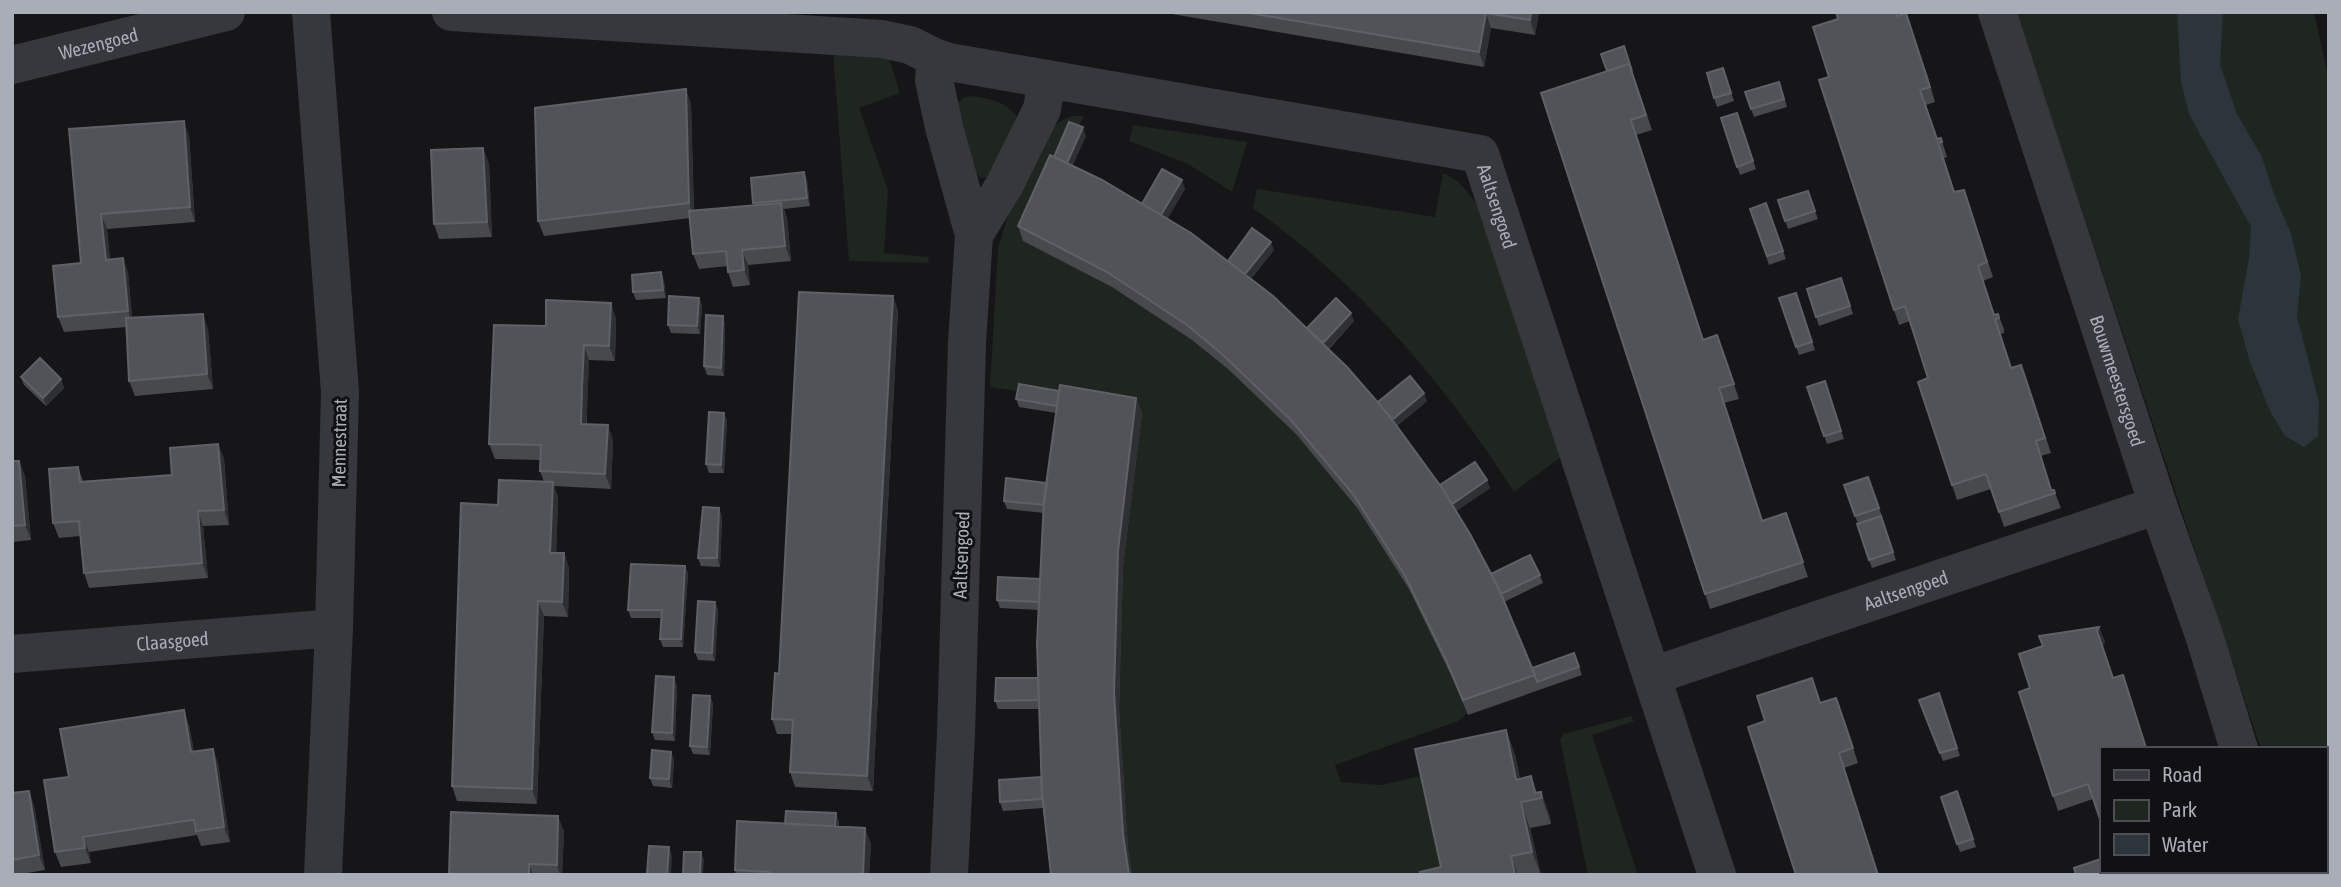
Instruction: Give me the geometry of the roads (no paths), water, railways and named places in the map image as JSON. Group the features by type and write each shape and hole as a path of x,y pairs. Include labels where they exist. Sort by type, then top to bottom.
{"street":[{"name":"Wezengoed","path":"12,65 226,12"},
{"name":"Mennestraat","path":"311,12 340,392 334,628 323,875"},
{"name":"Aaltsengoed","path":"451,12 882,39 910,45 936,58 1480,154 1717,875"},
{"name":"Bouwmeestersgoed","path":"1997,12 2158,505 2204,635 2238,747"},
{"name":"Aaltsengoed","path":"936,58 934,80 944,127 974,235 967,343 956,734 949,875"},
{"name":"Aaltsengoed","path":"974,235 1005,184 1042,109 1046,79"},
{"name":"Aaltsengoed","path":"1652,676 2158,505"},
{"name":"Claasgoed","path":"12,654 334,628"}],"water":[{"path":"2177,12 2223,12 2220,65 2237,114 2262,157 2291,234 2301,276 2297,316 2319,403 2318,436 2304,447 2285,436 2270,411 2250,362 2238,319 2249,258 2251,227 2189,114 2181,82"}]}
